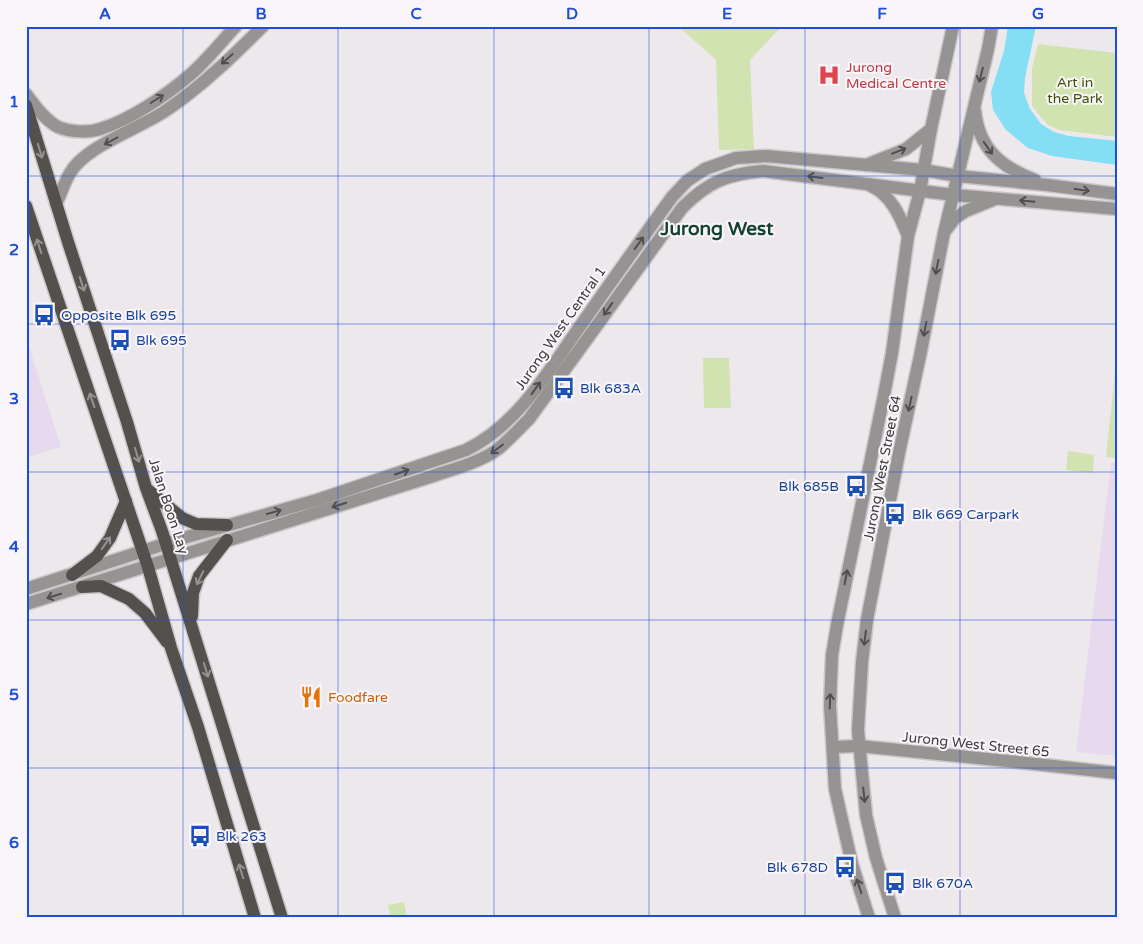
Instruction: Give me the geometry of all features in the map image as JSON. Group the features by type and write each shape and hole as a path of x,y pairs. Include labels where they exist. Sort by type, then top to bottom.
{"main road":[{"name":"Jalan Boon Lay","path":"26,104 56,204 128,422 146,488 166,544 282,918"},
{"path":"26,206 148,567 171,648 198,727 255,918"},
{"path":"146,488 182,518 196,524 226,525"},
{"path":"72,575 97,556 110,538 126,501"},
{"path":"191,624 194,593 199,576 227,540"},
{"path":"82,588 101,586 129,599 145,613 171,648"}],"street":[{"path":"26,94 42,114 58,127 79,132 98,130 118,122 163,95 192,73 236,26"},
{"path":"56,204 70,172 83,158 168,109 201,83 263,26"},
{"name":"Jurong West Street 64","path":"895,918 876,858 866,815 858,730 861,672 867,620 899,453 944,233 992,26"},
{"name":"Jurong West Street 64","path":"869,918 852,864 837,797 830,706 832,655 887,378 908,236 920,191 952,27"},
{"path":"974,102 979,132 989,152 1022,175 1047,185 1117,194"},
{"path":"864,166 906,149 931,129"},
{"name":"Jurong West Central 1","path":"26,589 226,525 356,488 466,450 490,436 525,403 672,197 687,181 705,170 736,158 766,156 923,170 958,176 1047,185"},
{"name":"Jurong West Central 1","path":"26,604 82,588 170,558 470,464 498,448 529,419 682,208 698,192 714,182 738,174 763,171 954,195 1117,209"},
{"path":"864,183 881,190 902,220 908,236"},
{"path":"944,233 955,218 966,211 990,200 1003,199"},
{"name":"Jurong West Street 65","path":"833,747 860,746 1117,774"}],"shaded area":[{"path":"26,337 61,447 26,458"},
{"path":"1111,462 1117,462 1117,756 1076,752"}],"green space":[{"path":"678,26 782,26 750,60 754,149 719,150 716,60"},
{"name":"Art in the Park","path":"1038,44 1117,53 1117,137 1059,130 1048,125 1040,116 1032,106 1032,68"},
{"path":"1117,353 1117,458 1106,457"},
{"path":"703,358 729,358 731,408 704,408"},
{"path":"1068,451 1094,455 1093,473 1066,470"},
{"path":"404,902 407,918 391,918 388,905"}],"water":[{"path":"1008,26 1036,26 1025,78 1024,93 1030,109 1041,124 1054,132 1069,136 1117,141 1117,165 1052,156 1028,148 1006,130 993,110 991,92 1004,51"}],"place":[{"name":"Jurong Medical Centre","path":"829,75"},
{"name":"Opposite Blk 695","path":"44,315"},
{"name":"Blk 695","path":"120,340"},
{"name":"Blk 683A","path":"564,388"},
{"name":"Blk 685B","path":"856,486"},
{"name":"Blk 669 Carpark","path":"895,514"},
{"name":"Foodfare","path":"311,697"},
{"name":"Blk 263","path":"200,836"},
{"name":"Blk 678D","path":"845,867"},
{"name":"Blk 670A","path":"895,883"}],"district":[{"name":"Jurong West","path":"717,228"}]}
